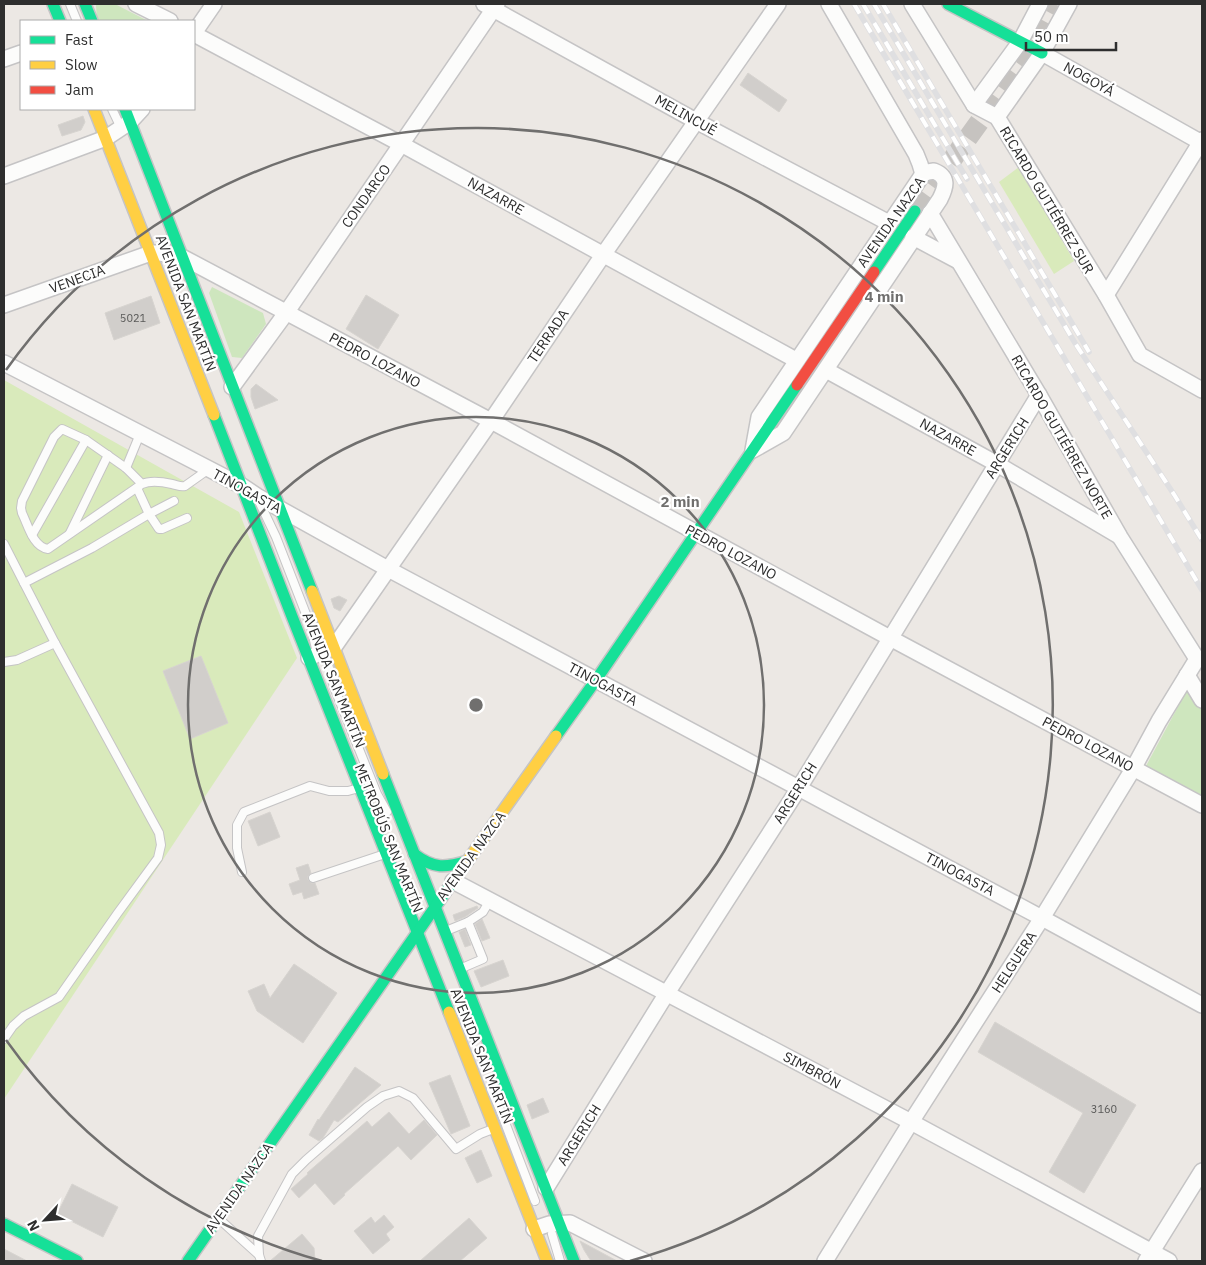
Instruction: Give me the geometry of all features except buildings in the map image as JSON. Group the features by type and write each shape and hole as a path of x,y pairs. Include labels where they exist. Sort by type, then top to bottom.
{"main road":[{"path":"53,4 60,20"},
{"name":"NOGOYÁ","path":"948,4 1042,53"},
{"name":"AVENIDA SAN MARTÍN","path":"95,110 118,129 166,254 246,483 321,653 414,854 426,919 495,1128 545,1220 574,1261"},
{"name":"AVENIDA SAN MARTÍN","path":"118,129 166,254 232,387 268,501 321,653 360,787 386,853 426,919 444,932 546,1188 547,1261"},
{"name":"AVENIDA NAZCA","path":"188,1261 426,919 596,680 754,450 923,212"},
{"path":"414,854 430,865 441,867 468,861"},
{"path":"4,1224 77,1261"}],"street":[{"path":"136,4 168,20"},
{"path":"195,32 214,4"},
{"name":"TERRADA","path":"321,653 388,569 778,4"},
{"path":"829,4 916,154 923,174"},
{"path":"912,4 974,106 1020,42 1040,4"},
{"path":"997,117 1042,53 1068,4"},
{"name":"MELINCUÉ","path":"492,5 696,121 889,223"},
{"name":"CONDARCO","path":"232,387 286,312 401,144 492,5"},
{"name":"NAZARRE","path":"195,34 796,360"},
{"path":"4,59 20,53"},
{"name":"NOGOYÁ","path":"1042,53 1202,142"},
{"name":"RICARDO GUTIÉRREZ SUR","path":"974,106 997,117 1106,295 1140,356 1202,390"},
{"path":"4,176 118,129 141,110"},
{"path":"1106,295 1202,142"},
{"name":"AVENIDA NAZCA","path":"934,171 941,174 946,182 944,191 923,212 913,237 826,370 783,433 754,450 759,417 796,360 923,174 934,171"},
{"name":"RICARDO GUTIÉRREZ NORTE","path":"923,212 959,262 1120,537 1197,659"},
{"path":"913,237 959,262"},
{"name":"VENECIA","path":"4,305 166,254"},
{"name":"PEDRO LOZANO","path":"166,254 286,312 1202,805"},
{"name":"TINOGASTA","path":"4,363 208,469 246,483 268,501 388,569 1202,1005"},
{"name":"NAZARRE","path":"826,370 997,464 1120,537"},
{"name":"ARGERICH","path":"546,1188 667,993 799,788 1039,396"},
{"name":"HELGUERA","path":"825,1261 911,1122 1042,918 1197,659"},
{"path":"1187,675 1202,700"},
{"name":"SIMBRÓN","path":"453,881 911,1122 1149,1257 1169,1261"},
{"path":"1149,1257 1202,1171"},
{"path":"545,1220 570,1223 644,1261"}],"lane":[{"path":"62,4 69,20"},
{"path":"70,4 77,20"},
{"path":"103,110 106,117"},
{"path":"112,110 118,129"},
{"path":"206,374 238,454"},
{"path":"187,518 159,529 148,514 139,486 126,468 86,440 62,429 54,436 22,501 21,508 38,545 48,549 139,486 147,482 172,484 181,487 208,469"},
{"path":"126,468 140,434"},
{"path":"32,535 86,440"},
{"path":"70,535 108,455"},
{"path":"24,583 92,548 148,514 174,501"},
{"name":"METROBÚS SAN MARTÍN","path":"268,501 276,537 311,628 378,794 392,821"},
{"path":"4,544 55,643 159,833 161,845 158,858 59,997 24,1016 13,1026 4,1039"},
{"path":"4,662 17,660 55,643"},
{"name":"METROBÚS SAN MARTÍN","path":"321,653 328,689 381,820"},
{"path":"242,872 237,848 237,825 244,812 310,786 329,791 348,791 360,787"},
{"path":"313,878 386,853"},
{"path":"444,932 468,922 483,912 490,900"},
{"path":"459,969 483,959 468,922"},
{"path":"435,954 465,1031"},
{"path":"491,1082 526,1177 560,1261"},
{"path":"260,1258 258,1236 292,1174 367,1107 383,1096 399,1091 413,1098 456,1149 480,1134 495,1128"},
{"path":"218,1218 260,1258"},
{"path":"545,1220 554,1261"}],"green space":[{"path":"115,4 146,20 97,20 96,5"},
{"path":"1019,167 1074,261 1054,274 999,182"},
{"path":"212,287 263,313 266,324 242,358 232,357 209,293"},
{"path":"4,380 239,512 297,658 4,1099"},
{"path":"1188,688 1202,709 1202,796 1146,766"}],"tunnel":[{"path":"915,211 1027,56 1055,4"}],"railway":[{"path":"854,4 1202,590"},
{"path":"863,4 967,179"},
{"path":"874,4 1075,343 1202,540"},
{"path":"883,4 1089,352"}],"traffic: fast":[{"path":"53,4 60,20"},
{"path":"85,4 92,20"},
{"path":"948,4 1042,53"},
{"path":"125,110 312,591"},
{"path":"874,272 915,211"},
{"path":"556,736 797,385"},
{"path":"214,415 449,1012"},
{"path":"383,774 574,1261"},
{"path":"414,854 421,859 440,866 468,861"},
{"path":"188,1261 454,880"},
{"path":"4,1224 77,1261"}],"traffic: slow":[{"path":"94,110 214,415"},
{"path":"312,591 383,774"},
{"path":"454,880 556,736"},
{"path":"449,1012 547,1261"}],"traffic: jam":[{"path":"797,385 874,272"}]}
